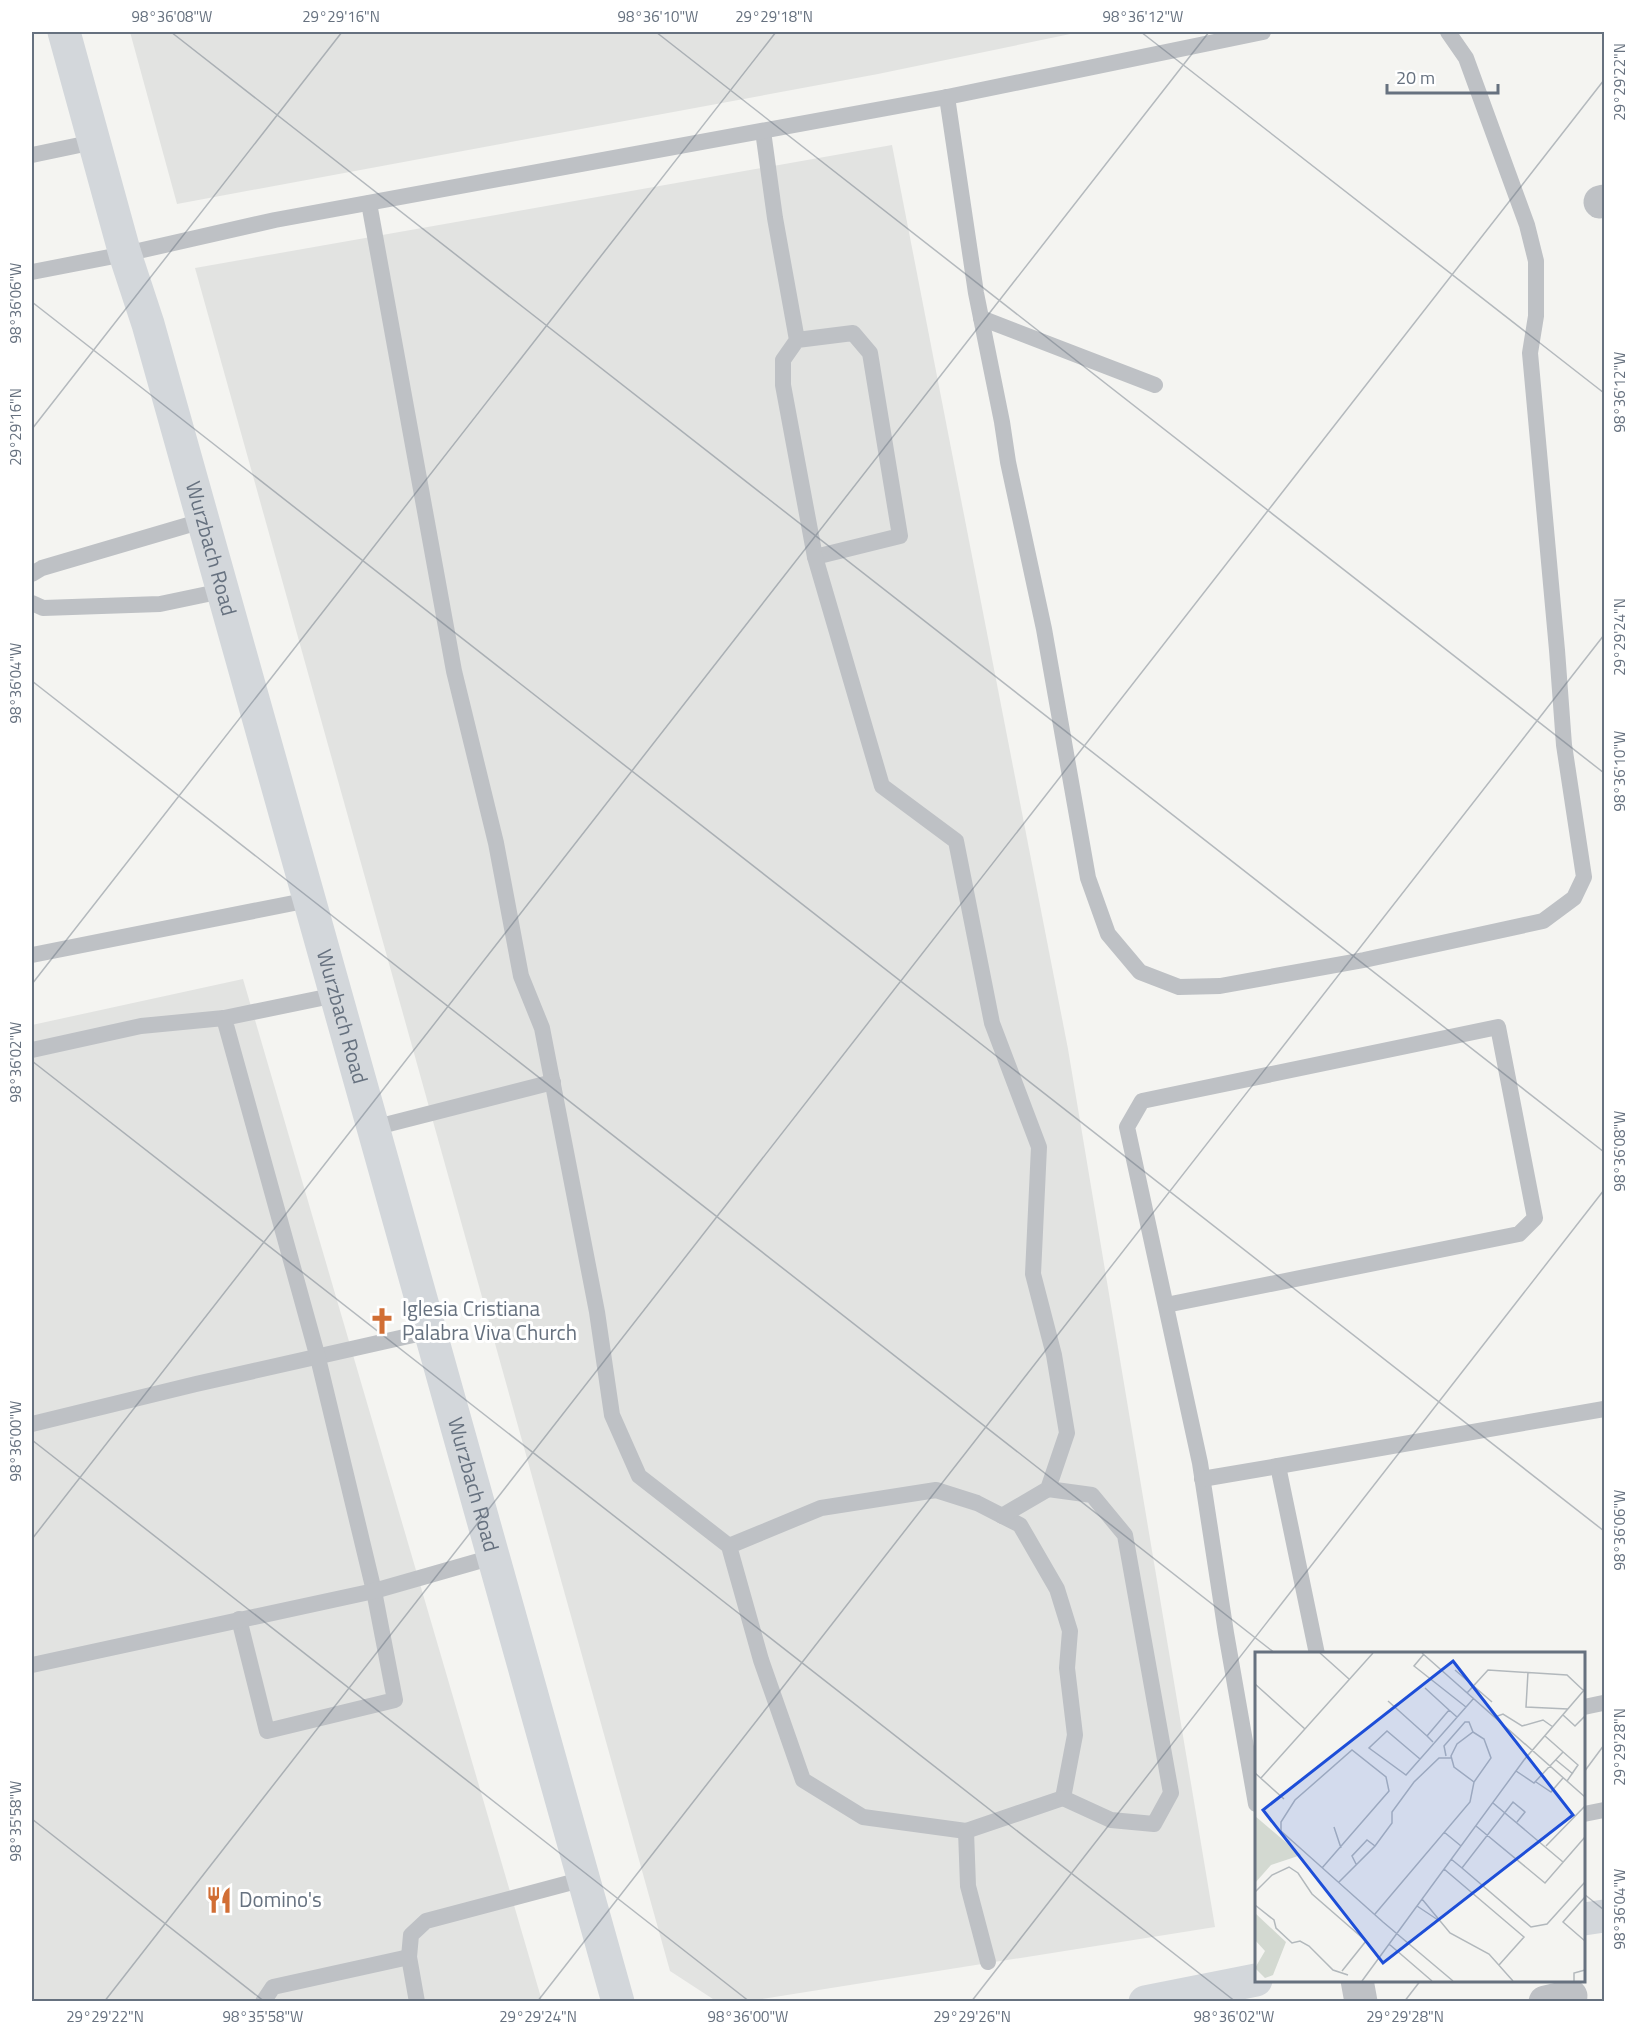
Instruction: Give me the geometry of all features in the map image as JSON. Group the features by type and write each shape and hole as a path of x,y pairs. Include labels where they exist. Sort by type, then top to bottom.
{"main road":[{"name":"Wurzbach Road","path":"64,32 618,2001"},
{"path":"1585,1919 1605,1916"},
{"path":"1145,2001 1255,1980"}],"street":[{"path":"1357,1982 1361,2001"}],"lane":[{"path":"32,272 125,254 275,220 947,97 1263,32"},
{"path":"947,97 981,318 1008,462 1044,629 1088,878 1108,934 1140,972 1179,987 1220,986 1364,960 1543,921 1574,898 1584,877 1564,745 1530,353 1536,316 1536,261 1527,225 1466,58 1448,32"},
{"path":"763,131 775,218 797,340 783,360 783,385 815,557 882,786 956,841 992,1023 1039,1147 1033,1274 1054,1355 1067,1433 1048,1489"},
{"path":"32,155 94,142"},
{"path":"369,203 454,671 496,843 521,976 542,1028 569,1178 597,1312 612,1415 639,1476 729,1546 761,1660 803,1780 863,1817 966,1831 1063,1798 1111,1820 1154,1824 1171,1793 1125,1535 1092,1496 1048,1489 1002,1516"},
{"path":"981,318 1155,385"},
{"path":"797,340 853,333 870,353 900,536 815,557"},
{"path":"32,574 42,568 202,520"},
{"path":"32,603 44,608 160,604 222,591"},
{"path":"32,955 309,900"},
{"path":"32,1050 141,1026 224,1018 336,995"},
{"path":"224,1018 318,1358 374,1591 394,1701 267,1731 239,1619"},
{"path":"1166,1305 1519,1234 1535,1218 1498,1027 1142,1101 1127,1127 1202,1479 1226,1633 1255,1786"},
{"path":"373,1128 552,1082"},
{"path":"32,1424 195,1384 431,1331"},
{"path":"1202,1479 1605,1409"},
{"path":"1278,1466 1317,1652"},
{"path":"729,1546 821,1509 936,1490 977,1503 1020,1525 1057,1589 1070,1631 1067,1668 1075,1735 1063,1798"},
{"path":"32,1665 374,1591 493,1557"},
{"path":"1585,1707 1603,1703"},
{"path":"1585,1814 1605,1810"},
{"path":"966,1831 968,1886 988,1962"},
{"path":"417,2001 409,1957 411,1935 426,1921 584,1879"},
{"path":"263,2001 273,1988 409,1957"}],"shaded area":[{"path":"130,32 1080,32 878,74 177,204"},
{"path":"892,145 1068,1049 1215,1927 750,2001 716,2001 670,1971 195,268"},
{"path":"243,979 542,2001 32,2001 32,1025"}],"place":[{"name":"Iglesia Cristiana Palabra Viva Church","path":"382,1321"},
{"name":"Domino's","path":"219,1900"}]}
